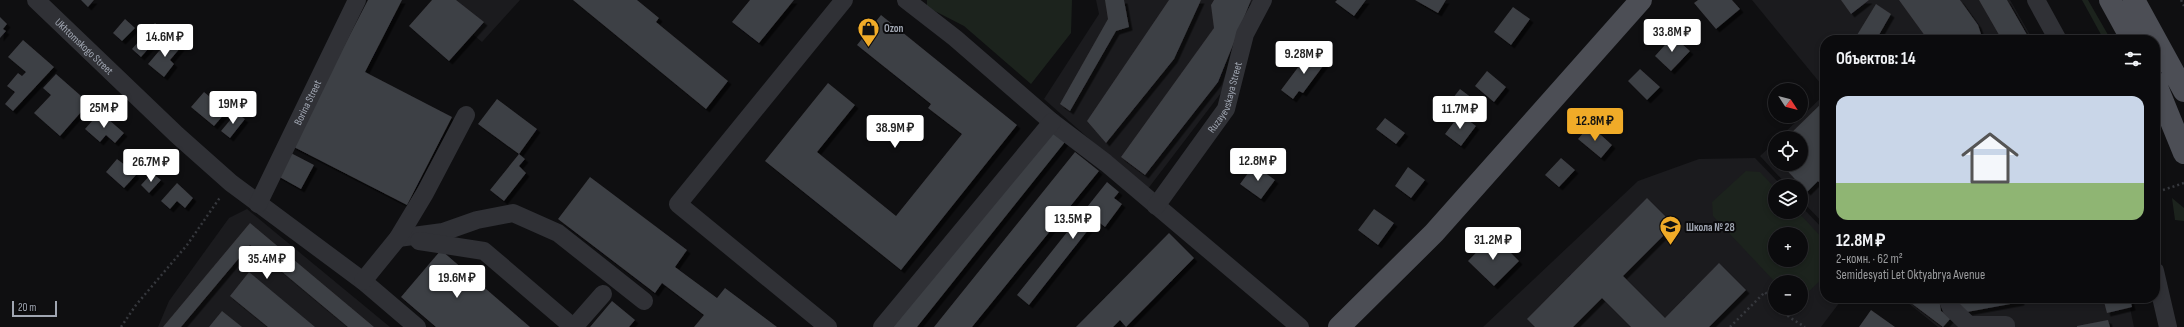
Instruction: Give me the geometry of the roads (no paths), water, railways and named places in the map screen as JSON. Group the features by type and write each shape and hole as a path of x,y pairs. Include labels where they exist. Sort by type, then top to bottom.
{"main road":[{"path":"1339,327 1434,234 1641,0"},
{"path":"2110,0 2129,35"},
{"path":"2134,0 2153,35"},
{"path":"2160,47 2184,91"},
{"path":"2160,94 2184,153"}],"street":[{"name":"Ukhtomskogo Street","path":"36,0 177,135 231,183 363,281 417,327"},
{"name":"Borina Street","path":"258,204 357,0"},
{"path":"828,327 678,204 844,0"},
{"path":"906,0 955,38 1052,122 1106,163 1300,327"},
{"name":"Ruzayevskaya Street","path":"1156,206 1226,109 1246,34 1263,0"},
{"path":"2036,0 2055,35"},
{"path":"363,281 398,238 425,193 466,114"},
{"path":"882,327 1052,122"},
{"path":"398,238 443,232 478,220 513,213 558,234 644,301"},
{"path":"398,238 484,251 574,327 603,294"},
{"path":"2160,293 2168,327"},
{"path":"1949,303 1951,308 1969,326 2006,325 2006,327"}],"place":[{"name":"Ozon","path":"868,48"},
{"name":"Школа № 28","path":"1671,246"}]}
